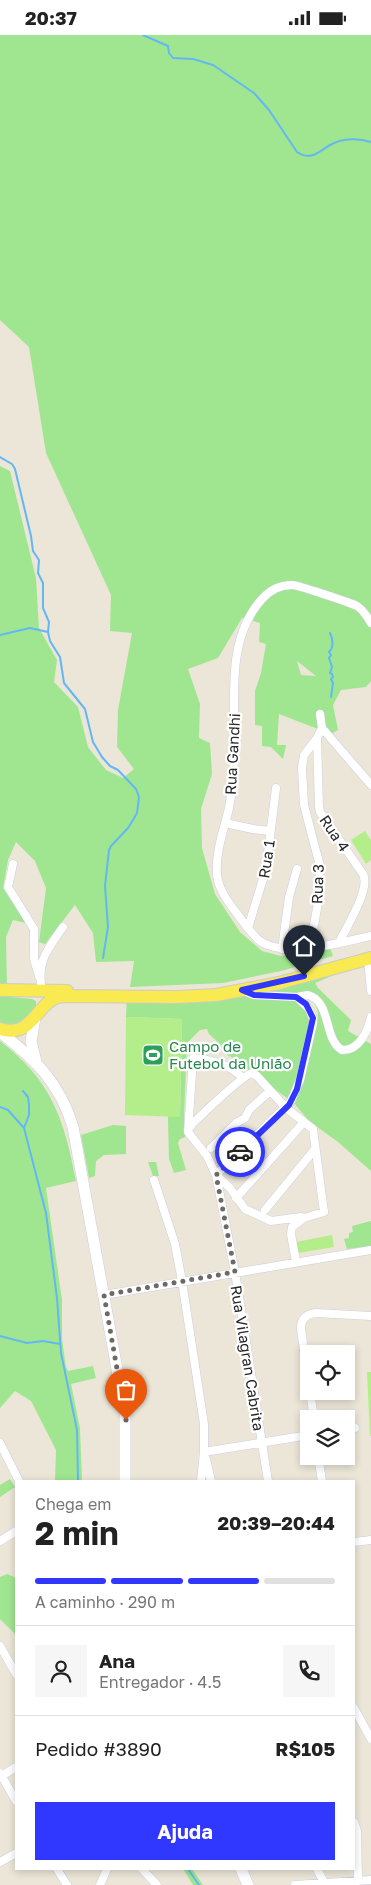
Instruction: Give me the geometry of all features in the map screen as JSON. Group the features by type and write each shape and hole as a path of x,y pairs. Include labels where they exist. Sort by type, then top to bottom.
{"main road":[{"path":"0,1030 19,1030 54,999 65,996 177,997 216,995 279,983 370,956"},
{"path":"0,990 176,991 218,988 278,977 370,956"},
{"path":"37,1063 30,1041 40,999 38,991"},
{"path":"0,1030 37,1063 56,1087 71,1120 125,1413 125,1480"},
{"path":"241,1870 248,1885"}],"street":[{"name":"Rua Gandhi","path":"371,623 366,613 354,604 298,585 283,586 275,589 262,599 255,608 243,633 237,656 232,791 218,860 219,883 222,892 248,928 262,942 282,949 339,943 371,936"},
{"path":"320,714 322,728 371,785"},
{"name":"Rua 4","path":"322,728 317,738 320,812 334,829 366,881 364,892 339,943"},
{"name":"Rua 3","path":"310,947 318,903 320,866 304,805 302,767 304,755 317,738"},
{"name":"Rua 1","path":"248,928 266,869 276,787"},
{"path":"225,823 270,831"},
{"path":"13,864 8,887 34,929 34,959 39,976"},
{"path":"282,949 289,897 296,869"},
{"path":"38,991 39,976 45,952 63,927"},
{"path":"370,956 371,991"},
{"path":"242,990 254,995 296,997 308,995 318,1001 324,1011 335,1043 342,1050 353,1049 365,1033 371,1017"},
{"path":"216,1175 286,1108 297,1089 313,1023 309,1009 296,997"},
{"path":"243,1078 224,1064 192,1058 188,1130 190,1137 207,1156 216,1175 226,1184 245,1209 266,1220 275,1222 289,1220 311,1212 313,1215"},
{"path":"188,1130 193,1123 243,1078 252,1073 286,1108 313,1129 324,1212 301,1220 292,1227 291,1234 296,1262"},
{"path":"211,1148 236,1123 245,1118 250,1110 270,1091"},
{"path":"236,1198 304,1122"},
{"path":"265,1210 315,1149"},
{"name":"Rua Vilagran Cabrita","path":"216,1175 235,1272 268,1480"},
{"path":"154,1180 175,1243 182,1281 202,1416 204,1452 201,1480"},
{"path":"104,1295 371,1250"},
{"path":"304,1345 302,1321 307,1315 316,1313 371,1316"},
{"path":"297,1317 302,1333"},
{"path":"204,1452 300,1436"},
{"path":"0,1443 18,1480"},
{"path":"204,1452 211,1480"},
{"path":"319,1465 322,1480"},
{"path":"0,1541 15,1532"},
{"path":"355,1542 371,1540"},
{"path":"0,1647 15,1672"},
{"path":"355,1710 371,1739"},
{"path":"15,1768 1,1776 15,1799"},
{"path":"355,1825 358,1845 358,1881"},
{"path":"0,1863 15,1854"},
{"path":"58,1870 67,1885"},
{"path":"100,1885 107,1870"},
{"path":"143,1870 157,1885"},
{"path":"318,1870 324,1882"},
{"path":"295,1885 371,1880"}],"green space":[{"path":"0,35 371,35 371,681 366,687 341,690 333,705 338,730 331,734 279,714 277,745 286,745 283,759 271,747 262,746 262,726 255,725 255,691 261,673 266,644 259,642 260,623 253,621 253,619 242,618 218,658 188,669 200,704 199,738 210,743 212,774 201,809 202,848 215,894 240,932 262,951 281,956 306,953 330,947 333,956 281,971 223,983 130,987 134,961 96,962 93,933 75,905 45,944 39,942 46,888 35,861 16,842 8,860 3,888 26,923 13,920 6,937 7,987 0,987 0,466 10,471 36,578 39,628 57,660 54,682 78,707 88,747 106,770 123,778 134,769 117,747 118,710 132,633 110,631 111,595 46,453 29,347 0,320","holes":["297,661 316,676 301,675"]},
{"path":"365,831 371,840 371,860 366,864 351,840"},
{"path":"338,973 315,983 351,1020 348,1031 371,1044 371,1171 338,1142 309,1121 294,1103 301,1086 318,1020 315,1005 309,998 264,993 263,988"},
{"path":"240,993 288,998 299,1003 307,1012 310,1024 309,1033 293,1093 290,1100 270,1086 257,1072 247,1069 241,1062 224,1053 219,1043 209,1034 207,1029 200,1030 187,1043 185,1137 180,1139 178,1143 186,1170 174,1173 169,1159 168,1116 180,1116 182,1019 126,1017 127,998"},
{"path":"0,996 32,999 36,1001 36,1006 25,1023 4,1025 0,1023"},
{"name":"Campo de Futebol da União","path":"126,1017 182,1019 180,1117 125,1115"},
{"path":"0,1041 32,1071 53,1103 66,1139 76,1181 46,1188 62,1300 62,1339 66,1367 68,1371 93,1366 96,1378 71,1384 80,1428 82,1480 55,1480 56,1450 31,1401 15,1391 0,1408"},
{"path":"113,1125 126,1126 126,1154 104,1155 96,1161 95,1176 89,1178 81,1135"},
{"path":"148,1162 156,1162 159,1176 153,1176"},
{"path":"371,1221 371,1246 347,1249 344,1239 349,1238 349,1233 353,1232 352,1226"},
{"path":"332,1235 334,1247 298,1253 296,1242"},
{"path":"367,1372 371,1372 371,1436 370,1436"},
{"path":"10,1479 15,1487 0,1497 0,1485"},
{"path":"7,1574 15,1578 15,1634 0,1619 0,1577"},
{"path":"184,1870 193,1870 203,1885 193,1885"}],"waterway":[{"path":"143,35 168,46 169,53 173,58 193,59 213,65 254,93 269,110 297,152 302,155 316,154 332,144 346,140 357,139 371,142"},
{"path":"0,457 12,464 15,469 33,551 39,560 38,573 43,583 43,608 49,622 48,632 50,641 60,657 64,683 85,709 93,742 102,757 136,789 139,797 137,813 128,828 109,850 105,886 108,927 103,958"},
{"path":"0,635 30,628 48,632"},
{"path":"330,633 332,638 332,648 329,652 332,667 330,673 333,677 331,679 333,683 331,697"},
{"path":"23,1091 28,1097 29,1105 29,1115 24,1128 46,1213 57,1298 61,1353 77,1430 78,1480"},
{"path":"0,1107 8,1110 24,1128"},
{"path":"0,1336 27,1343 43,1341 60,1344"},
{"path":"189,1870 199,1885"}],"way so far":[{"path":"126,1420 104,1295 235,1272 216,1175 240,1152"}],"place":[{"name":"Campo de Futebol da União","path":"153,1055"}],"route":[{"path":"240,1152 289,1105 300,1080 313,1023 312,1013 306,1004 296,997 254,995 242,990 304,976"}]}
